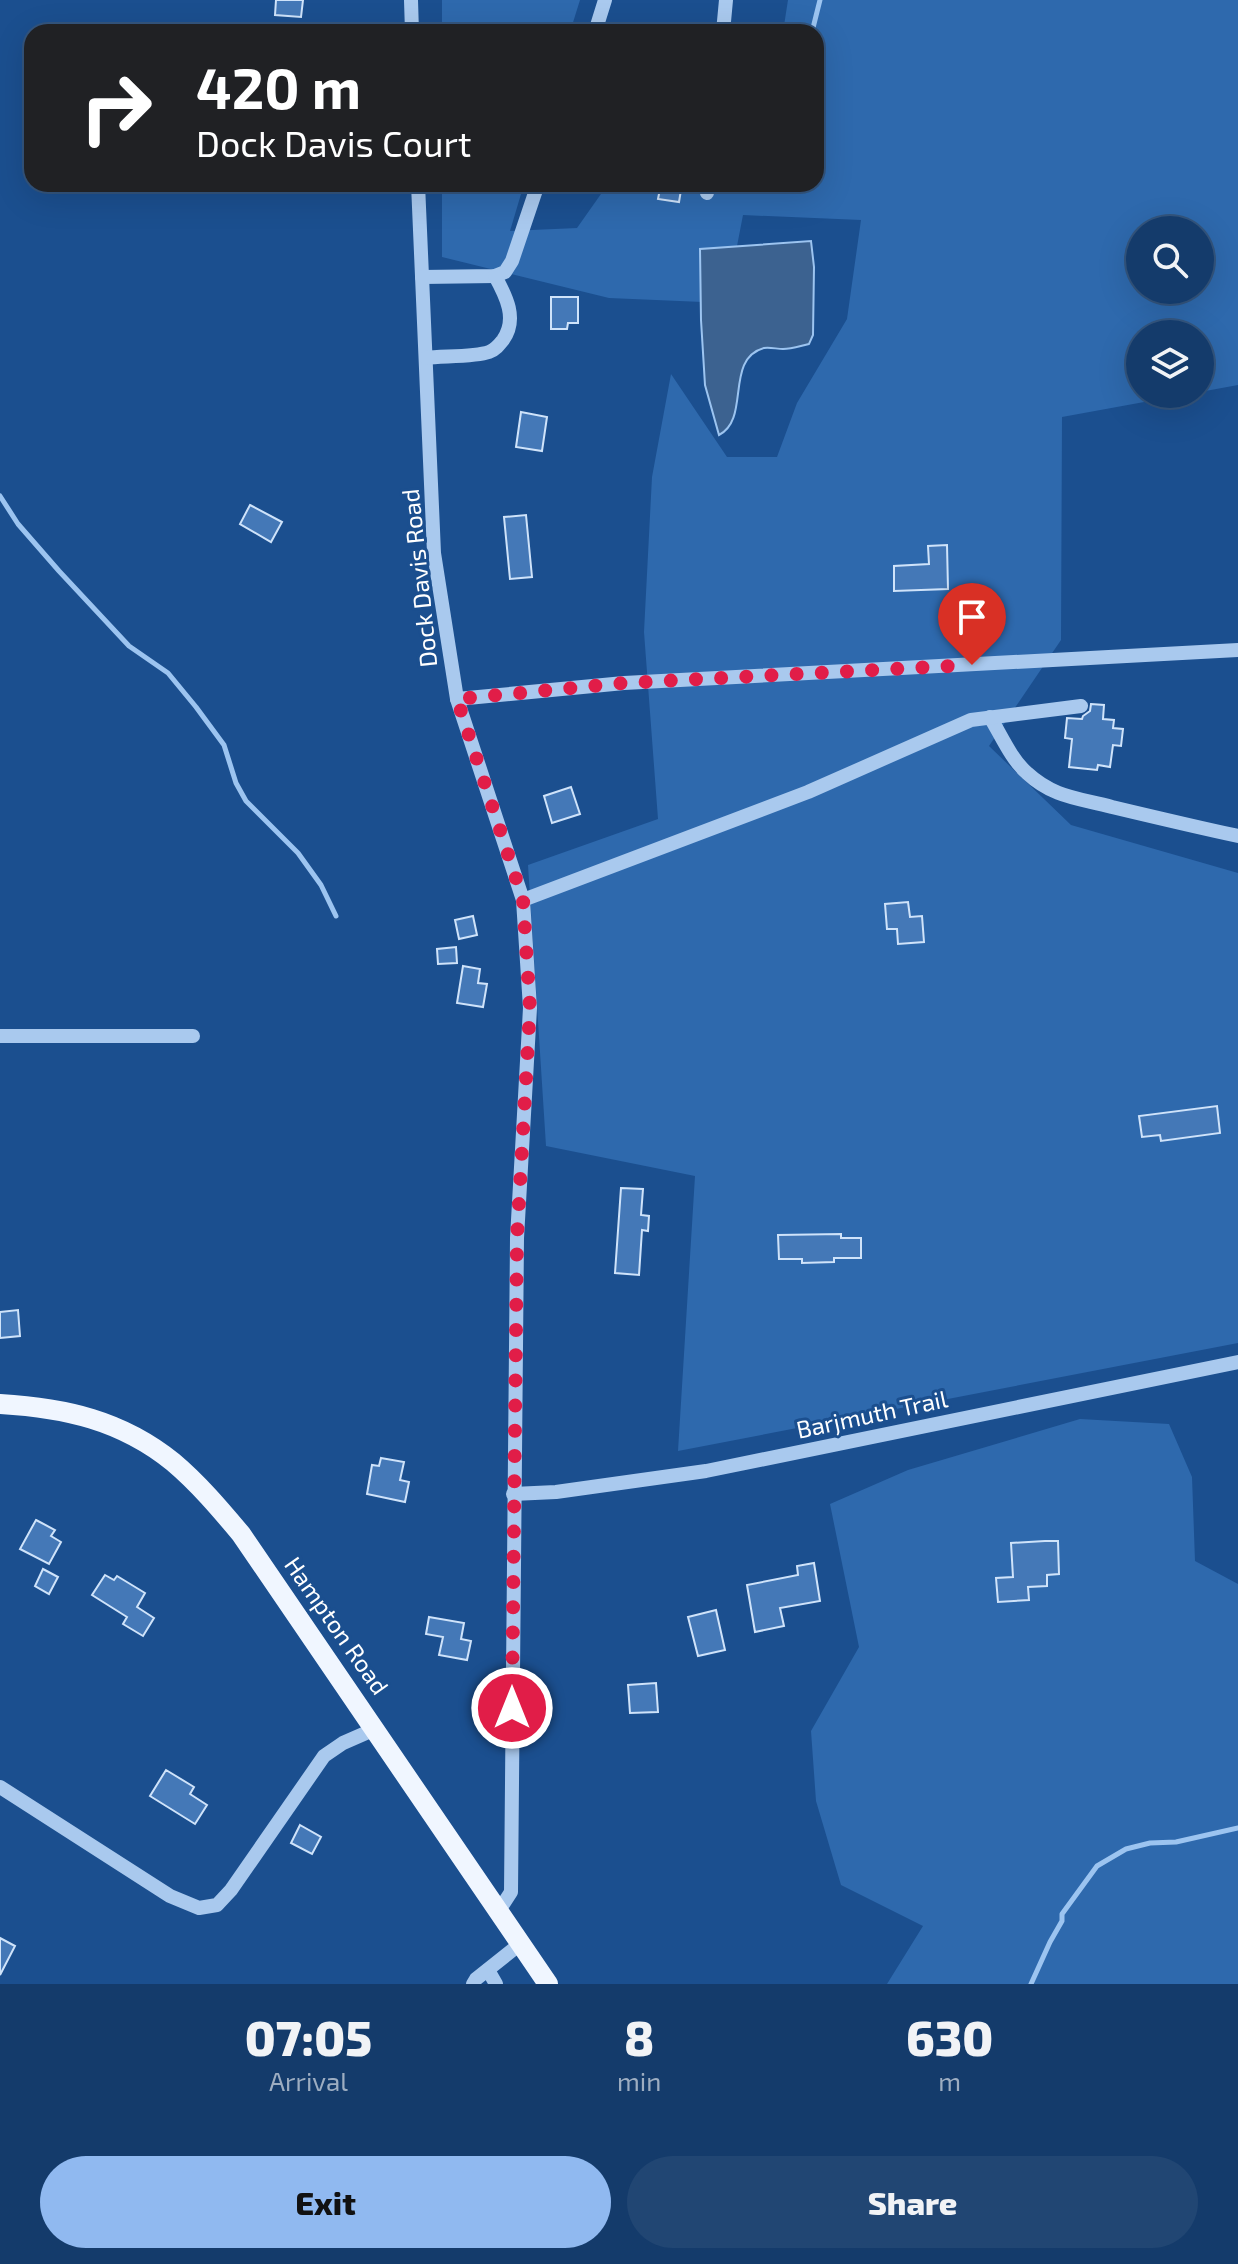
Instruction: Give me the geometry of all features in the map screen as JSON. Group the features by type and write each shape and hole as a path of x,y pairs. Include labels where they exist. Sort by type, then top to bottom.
{"main road":[{"name":"Hampton Road","path":"0,1404 43,1407 94,1418 138,1439 172,1462 204,1491 241,1534 548,1984"}],"street":[{"path":"411,0 412,24"},
{"path":"598,24 605,0"},
{"path":"724,24 726,0"},
{"name":"Dock Davis Road","path":"418,192 434,553 457,699 523,900 530,1008 517,1238 511,1892 498,1912"},
{"path":"422,277 495,276 505,272 512,261 535,192"},
{"path":"426,358 488,353 498,347 508,333 511,313 495,276"},
{"path":"457,699 624,683 1238,650"},
{"path":"523,900 808,792 971,720 1081,706"},
{"path":"990,717 1026,773 1052,791 1078,801 1238,836"},
{"path":"0,1036 193,1036"},
{"name":"Barjmuth Trail","path":"513,1494 556,1492 706,1471 1238,1362"},
{"path":"0,1787 170,1896 199,1908 217,1905 231,1890 324,1756 343,1743 375,1729"},
{"path":"473,1984 520,1944"},
{"path":"488,1970 496,1984"}],"shaded area":[{"path":"442,0 580,0 572,24 442,24"},
{"path":"788,0 1238,0 1238,385 1214,389 1214,320 1126,320 1126,405 1062,417 1061,640 989,746 1071,825 1238,873 1238,1343 678,1451 695,1176 546,1146 528,865 658,819 644,632 652,477 671,374 727,457 777,457 797,403 847,319 861,220 743,215 726,303 609,298 442,257 442,192 522,192 510,231 577,228 602,192 824,192 824,24 784,24"},
{"path":"811,241 814,267 813,335 809,344 786,349 764,348 752,354 741,376 734,416 719,435 705,385 700,249"},
{"path":"1080,1419 1169,1424 1192,1477 1195,1561 1238,1584 1238,1984 887,1984 923,1926 841,1885 816,1801 811,1731 859,1647 830,1504 908,1470"}],"building":[{"path":"276,0 303,0 301,17 275,15"},
{"path":"659,192 681,192 679,202 658,199"},
{"path":"551,297 578,297 578,323 568,323 567,329 551,329"},
{"path":"521,412 547,417 542,451 516,447"},
{"path":"250,505 282,522 271,542 240,524"},
{"path":"526,515 532,577 510,579 504,517"},
{"path":"947,545 948,589 894,591 894,566 929,564 928,546"},
{"path":"1091,704 1104,705 1103,719 1114,720 1113,728 1123,729 1121,746 1113,745 1110,767 1098,765 1097,770 1069,767 1072,739 1065,738 1067,718 1082,719 1090,711"},
{"path":"571,787 580,814 552,823 544,796"},
{"path":"908,902 910,917 922,916 924,942 898,944 897,929 887,929 885,904"},
{"path":"473,916 477,935 459,939 455,920"},
{"path":"456,947 457,963 438,964 437,949"},
{"path":"463,966 480,969 478,983 487,984 483,1007 457,1003"},
{"path":"1217,1106 1220,1133 1161,1141 1160,1135 1142,1137 1139,1116"},
{"path":"621,1188 643,1189 641,1215 649,1216 648,1231 642,1230 639,1275 615,1273"},
{"path":"841,1234 841,1238 861,1238 861,1258 802,1263 802,1259 779,1259 778,1235"},
{"path":"18,1310 20,1336 0,1338 0,1312"},
{"path":"381,1458 404,1462 400,1480 409,1482 405,1502 367,1494 372,1465 379,1466"},
{"path":"36,1520 55,1530 51,1536 61,1542 49,1564 20,1549"},
{"path":"1058,1541 1059,1574 1047,1575 1047,1586 1028,1587 1029,1600 998,1602 996,1578 1013,1577 1011,1543"},
{"path":"814,1563 820,1601 780,1608 784,1626 755,1632 747,1585 798,1575 797,1566"},
{"path":"43,1569 58,1577 49,1594 35,1586"},
{"path":"105,1575 114,1580 117,1576 145,1593 137,1607 154,1618 143,1636 123,1624 127,1617 92,1595"},
{"path":"716,1610 725,1650 698,1656 688,1617"},
{"path":"429,1617 464,1623 461,1639 471,1641 467,1660 439,1655 443,1637 426,1634"},
{"path":"656,1683 658,1712 630,1713 628,1685"},
{"path":"166,1770 194,1787 190,1794 207,1805 195,1824 150,1796"},
{"path":"300,1825 321,1837 312,1854 291,1843"},
{"path":"0,1938 15,1946 0,1975"}],"waterway":[{"path":"814,24 820,0"},
{"path":"0,496 18,524 59,571 129,646 168,673 196,707 224,745 236,783 246,801 298,853 321,885 336,916"},
{"path":"1031,1984 1062,1921 1062,1914 1097,1866 1126,1849 1238,1828"}],"route":[{"path":"512,1708 517,1238 530,1008 523,900 457,699 624,683 972,665"}]}
